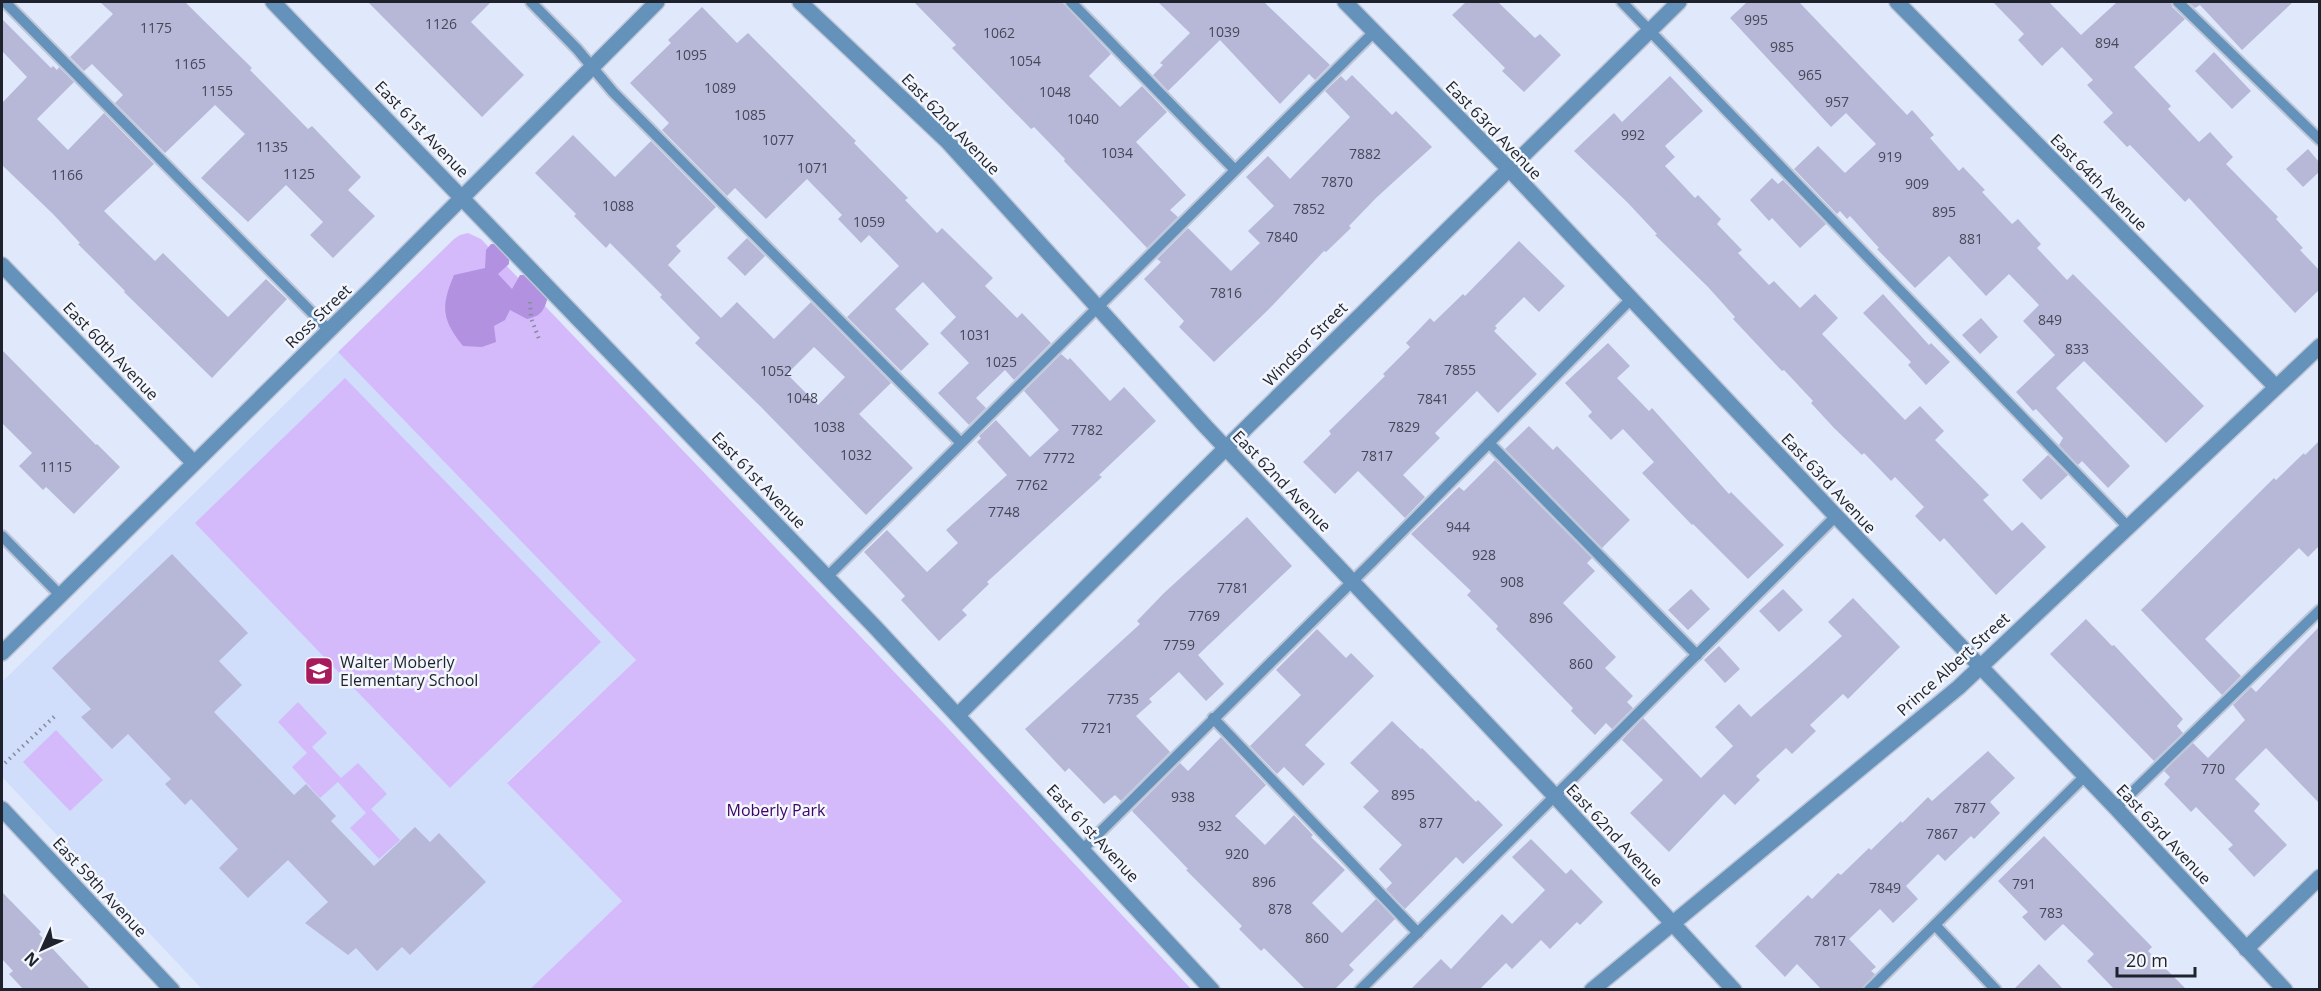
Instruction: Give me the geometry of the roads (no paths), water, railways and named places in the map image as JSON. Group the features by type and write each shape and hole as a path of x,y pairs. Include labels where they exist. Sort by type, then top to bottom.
{"street":[{"name":"East 61st Avenue","path":"273,2 827,577 1212,990"},
{"name":"Ross Street","path":"2,653 657,2"},
{"name":"East 62nd Avenue","path":"800,2 946,141 1226,448 1554,795 1734,990"},
{"name":"East 63rd Avenue","path":"1345,2 1508,168 1836,516 2116,808 2285,990"},
{"name":"Windsor Street","path":"958,715 1508,168 1679,2"},
{"name":"East 64th Avenue","path":"1897,2 2276,387"},
{"name":"East 60th Avenue","path":"2,265 194,463"},
{"name":"Prince Albert Street","path":"1592,990 1959,687 2319,346"},
{"name":"East 59th Avenue","path":"2,808 172,990"},
{"path":"2246,949 2319,877"}],"lane":[{"path":"5,2 328,330"},
{"path":"531,2 577,49 613,93 961,443"},
{"path":"1071,2 1234,169"},
{"path":"1622,2 2128,527"},
{"path":"2178,2 2319,140"},
{"path":"827,577 1374,32"},
{"path":"1083,849 1631,299"},
{"path":"1489,443 1697,655"},
{"path":"1359,990 1836,516"},
{"path":"2,536 60,596"},
{"path":"2116,808 2319,610"},
{"path":"1213,718 1418,933"},
{"path":"1869,990 2085,776"},
{"path":"1935,925 1996,990"}],"place":[{"name":"Walter Moberly Elementary School","path":"319,671"}],"park label":[{"name":"Moberly Park","path":"776,810"}]}
